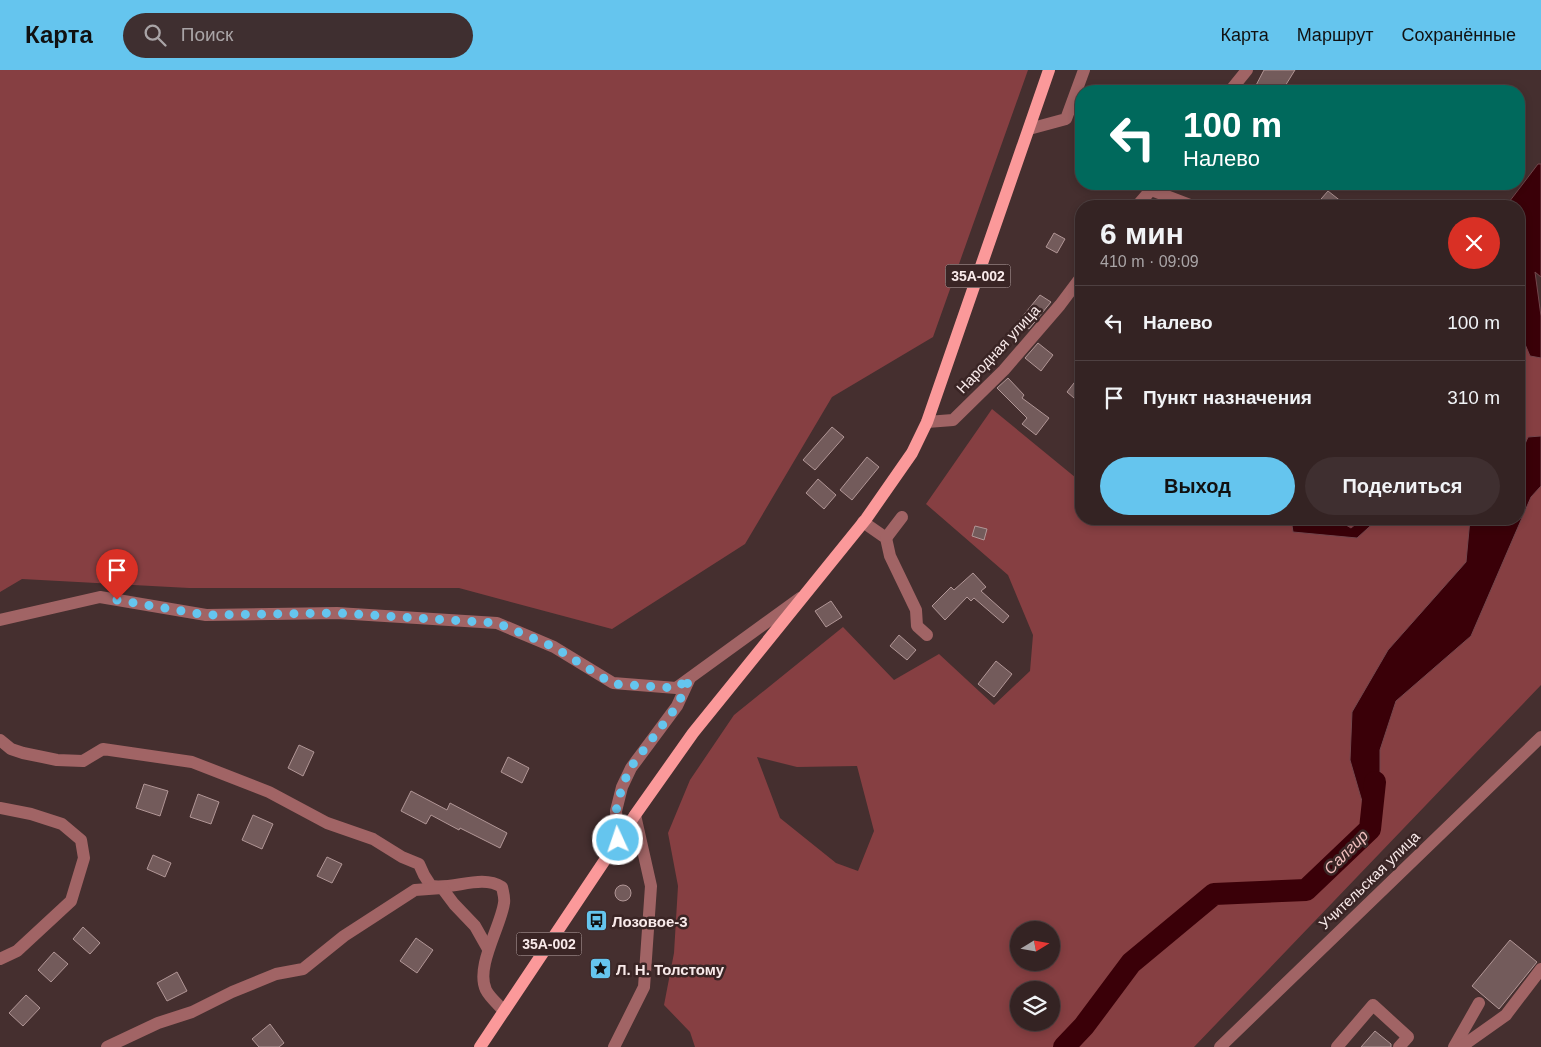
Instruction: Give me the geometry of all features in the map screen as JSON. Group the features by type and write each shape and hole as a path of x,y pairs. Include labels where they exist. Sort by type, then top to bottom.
{"main road":[{"name":"35А-002","path":"480,1047 618,840 693,733 863,522 912,453 927,422 1049,70"}],"street":[{"path":"1078,85 1084,70"},
{"path":"1235,85 1247,70"},
{"path":"1029,129 1066,119 1075,94"},
{"path":"1142,200 1150,190"},
{"path":"1159,190 1180,200"},
{"name":"Народная улица","path":"927,422 953,420 1004,370 1075,285"},
{"path":"886,538 902,517"},
{"path":"863,522 886,538 890,556 916,610 917,626 927,635"},
{"path":"0,620 100,597 206,615 337,613 497,623 554,647 613,684 676,688 806,593"},
{"path":"618,840 616,811 622,787 630,768 677,706 690,678"},
{"name":"Учительская улица","path":"1220,1047 1541,737"},
{"path":"0,740 11,749 57,760 83,761 103,749 192,762 269,792 327,823 373,839 419,864 431,886 442,888 454,904 476,926 488,950"},
{"path":"0,808 31,814 62,824 81,840 84,858 71,900 17,951 0,959"},
{"path":"614,1047 644,987 652,886 635,815"},
{"path":"107,1047 158,1023 192,1012 232,992 276,974 303,969 344,936 415,890 482,882 494,882 502,887 504,901 498,925 485,958 484,980 486,990 504,1011"},
{"path":"1460,1047 1506,1015 1541,969"},
{"path":"1454,1047 1479,1003"},
{"path":"1337,1047 1373,1005 1408,1037 1399,1047"}],"shaded area":[{"path":"0,70 1028,70 933,337 832,397 745,544 612,629 459,588 189,588 22,579 0,592"},
{"path":"1538,164 1541,164 1541,277 1535,272 1541,316 1541,358 1530,356 1525,344 1525,200 1511,200 1518,190 1525,190 1525,181"},
{"path":"1541,319 1541,685 1194,1047 695,1047 690,1032 664,1005 674,953 678,886 668,833 690,780 734,715 843,627 894,680 939,654 994,705 1030,671 1033,635 1008,575 926,504 992,409 1075,477 1075,525 1525,525 1525,326","holes":["757,757 797,767 857,766 874,831 858,871 836,863 780,818"]},
{"path":"1541,436 1541,486 1531,497 1525,511 1525,444 1528,437"},
{"path":"1292,525 1346,525 1351,528 1355,525 1371,525 1357,538 1293,532"},
{"path":"1469,525 1519,525 1471,636 1396,701 1380,750 1380,810 1366,815 1350,760 1352,712 1388,650 1466,562"}],"building":[{"path":"1264,70 1295,70 1286,85 1256,85"},
{"path":"1328,191 1339,200 1320,200"},
{"path":"1054,233 1065,239 1057,253 1046,247"},
{"path":"1040,295 1051,302 1029,329 1018,322"},
{"path":"1038,343 1053,355 1041,371 1025,358"},
{"path":"1008,378 1024,395 1022,398 1049,418 1036,435 1022,424 1027,418 997,388"},
{"path":"1075,382 1075,399 1067,392"},
{"path":"832,427 844,437 815,470 803,460"},
{"path":"867,457 879,467 852,500 840,490"},
{"path":"818,479 836,495 824,509 806,493"},
{"path":"975,526 987,529 984,540 972,536"},
{"path":"973,573 986,587 981,591 1009,616 1003,623 974,598 971,601 967,597 945,620 932,606 951,587 954,590"},
{"path":"831,601 842,617 826,627 815,611"},
{"path":"899,635 916,650 907,660 890,646"},
{"path":"996,661 1012,674 994,697 978,684"},
{"path":"299,745 314,752 303,776 288,768"},
{"path":"508,757 529,768 522,783 501,772"},
{"path":"144,784 168,791 160,816 136,808"},
{"path":"411,791 447,810 450,803 507,833 500,848 431,815 426,824 401,811"},
{"path":"198,794 219,802 211,824 190,817"},
{"path":"253,815 273,824 262,849 242,840"},
{"path":"153,855 171,863 165,877 147,869"},
{"path":"327,857 342,864 332,883 317,876"},
{"path":"620,885 626,885 631,890 629,899 620,901 615,896 615,890"},
{"path":"83,927 100,943 90,954 73,939"},
{"path":"416,938 433,950 417,973 400,961"},
{"path":"1510,940 1537,962 1499,1009 1472,986"},
{"path":"54,952 68,964 51,982 38,970"},
{"path":"177,972 187,991 167,1001 157,983"},
{"path":"26,995 40,1008 23,1026 9,1013"},
{"path":"270,1024 284,1043 279,1047 259,1047 252,1039"},
{"path":"1375,1031 1391,1044 1391,1047 1361,1047"}],"waterway":[{"name":"Салгир","path":"1064,1047 1084,1026 1131,963 1214,894 1306,890 1370,829 1375,782"}],"place":[{"name":"Лозовое-3","path":"596,921"},
{"name":"Л. Н. Толстому","path":"600,969"}],"route":[{"path":"117,600 206,615 337,613 497,623 554,647 613,684 676,688 690,678 677,706 630,768 622,787 616,811 618,840"}]}
